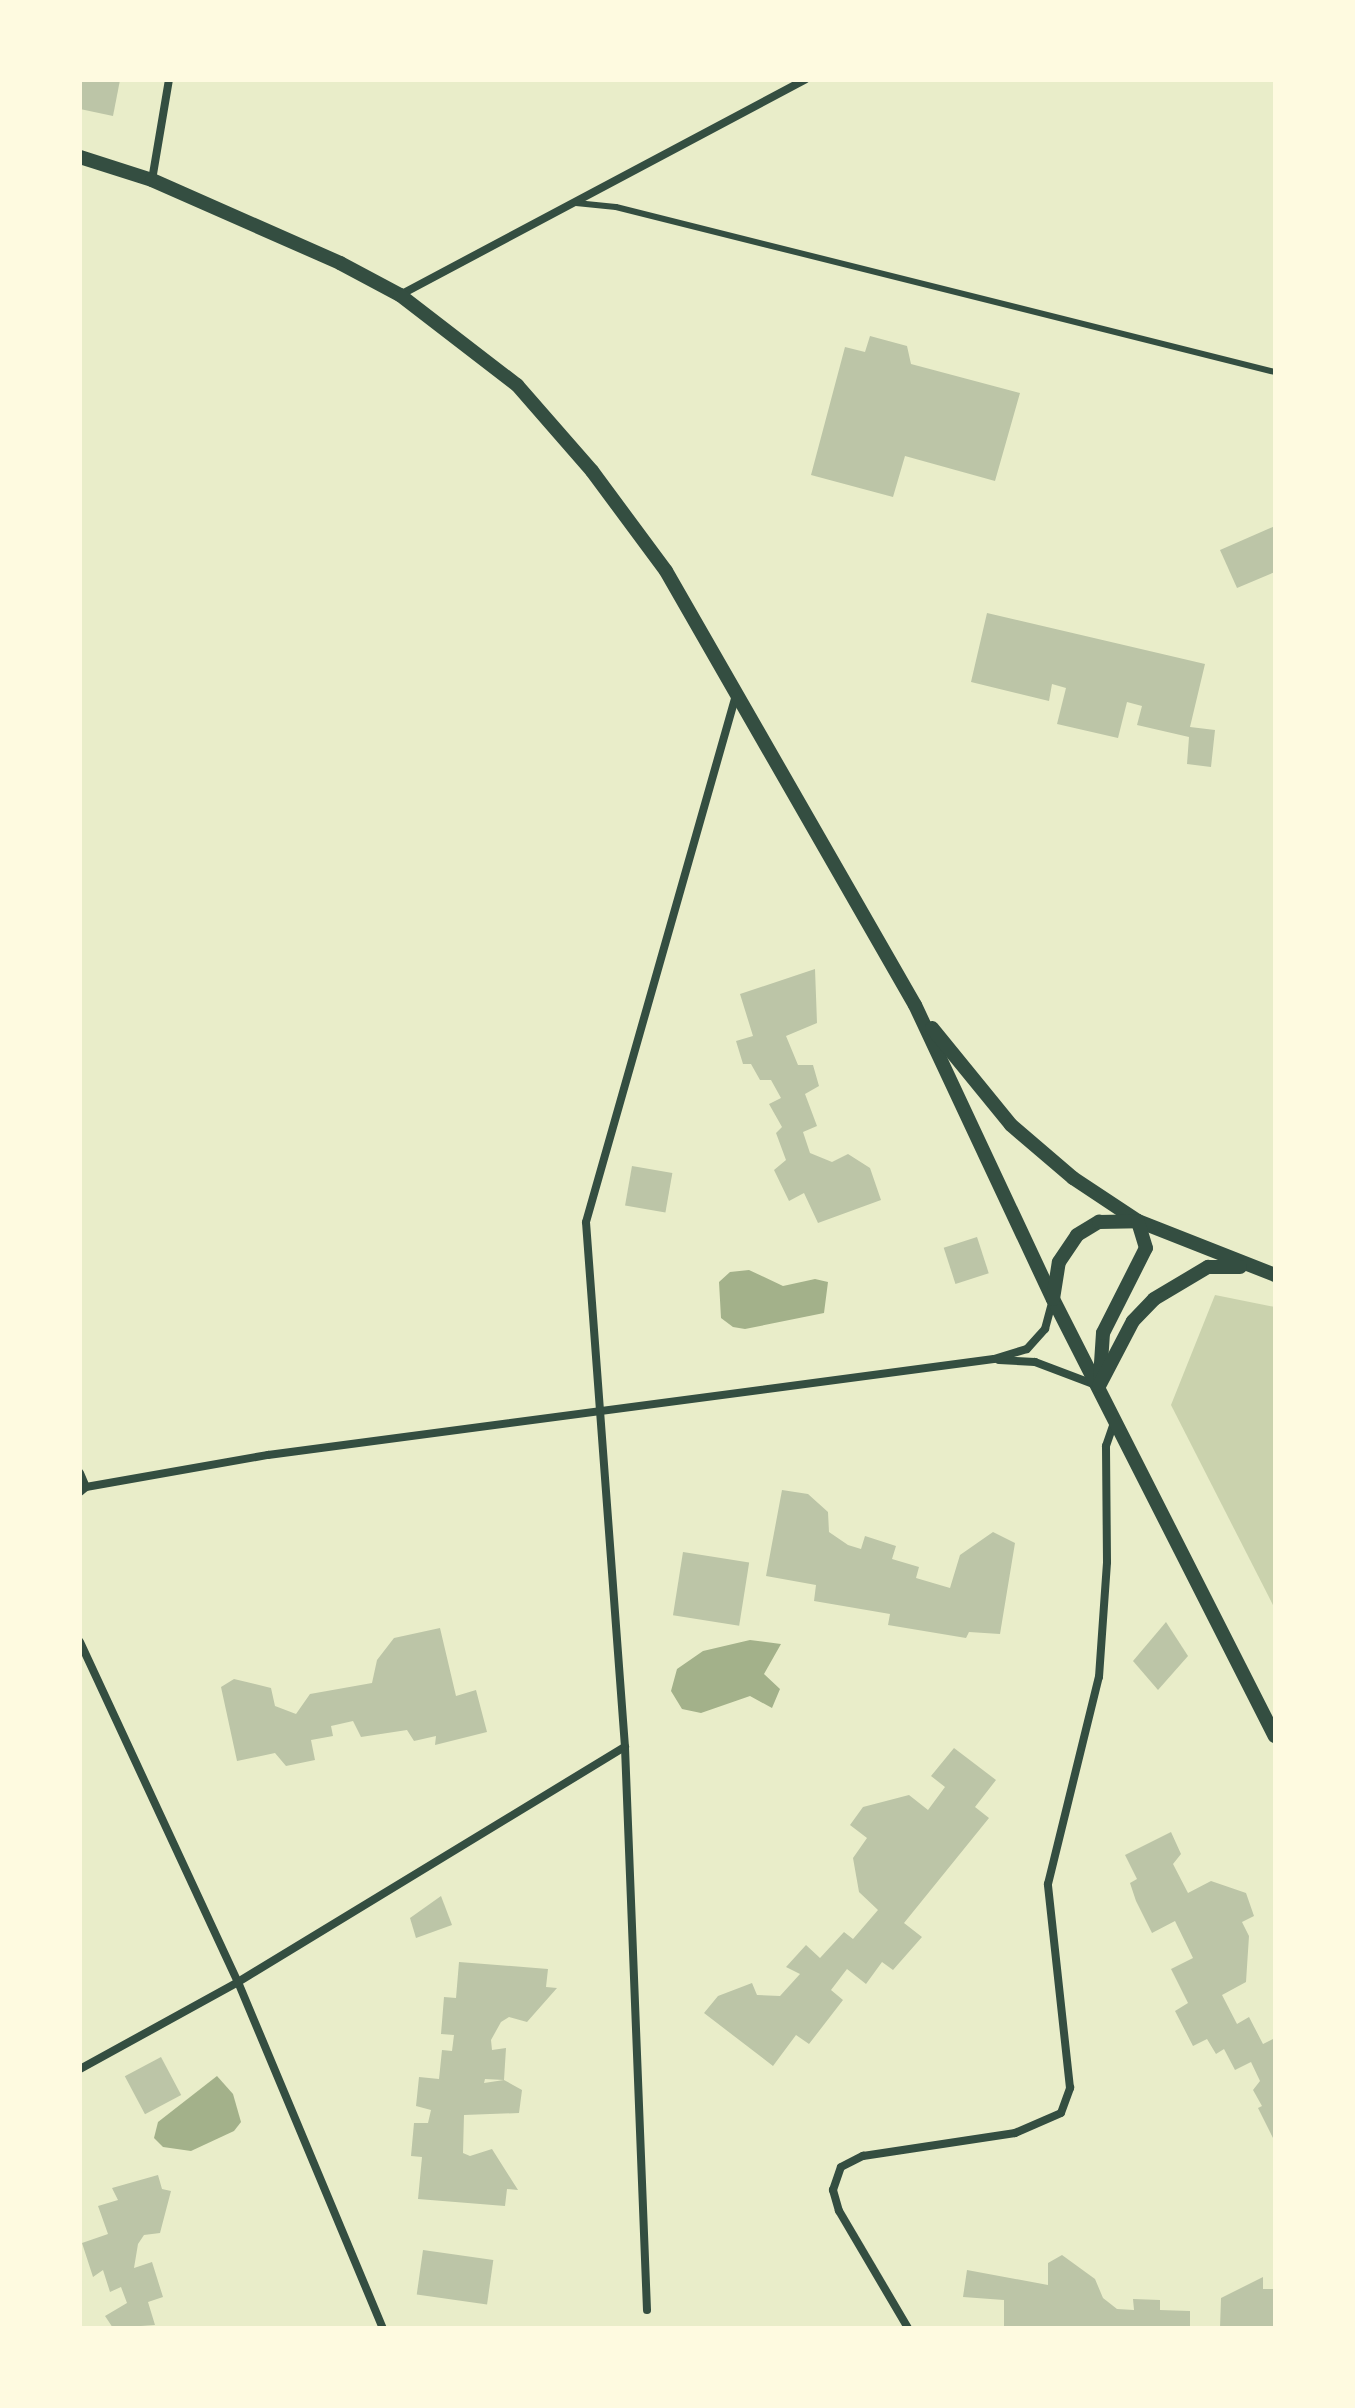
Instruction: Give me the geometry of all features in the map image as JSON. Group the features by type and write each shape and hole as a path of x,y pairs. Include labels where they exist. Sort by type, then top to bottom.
{"street":[{"path":"152,180 169,80"},
{"path":"400,295 805,80"},
{"path":"80,157 152,180 340,263 400,295 517,385 592,471 666,571 915,1005 1053,1299 1275,1736"},
{"path":"647,2310 625,1747 597,1409 586,1222 737,691"},
{"path":"915,1005 1011,1125 1073,1178 1138,1221 1248,1267 1275,1275"},
{"path":"80,1473 83,1490 268,1455 597,1409 994,1359 1027,1349 1045,1329 1059,1262 1077,1235 1099,1222 1138,1221"},
{"path":"1099,1386 1103,1333 1146,1248 1138,1221"},
{"path":"1099,1386 1133,1321 1154,1299 1208,1267 1248,1267"},
{"path":"994,1359 1035,1362 1099,1386"},
{"path":"908,2328 839,2211 833,2190 841,2167 863,2156 1015,2133 1061,2113 1070,2088 1048,1884 1099,1677 1107,1562 1106,1446 1115,1420"},
{"path":"80,1642 238,1982 383,2328"},
{"path":"80,2069 238,1982 625,1747"}],"lane":[{"path":"572,203 616,207 1275,372"}],"shaded area":[{"path":"749,1270 783,1286 815,1279 828,1282 824,1313 745,1329 733,1327 721,1318 719,1282 730,1272"},
{"path":"1215,1295 1275,1307 1275,1609 1171,1405"},
{"path":"750,1640 781,1644 764,1674 780,1689 772,1708 750,1696 701,1713 682,1709 671,1691 677,1669 703,1651"},
{"path":"217,2076 233,2094 241,2122 234,2131 191,2151 163,2147 154,2138 158,2122"}],"building":[{"path":"80,80 120,80 113,116 80,109"},
{"path":"870,336 907,346 911,364 1020,393 995,481 905,456 893,497 811,475 845,347 865,352"},
{"path":"1275,526 1275,572 1237,588 1220,550"},
{"path":"987,613 1205,664 1190,727 1215,730 1211,767 1187,764 1189,737 1137,725 1142,706 1127,702 1118,738 1057,724 1066,688 1052,684 1049,701 971,682"},
{"path":"815,969 817,1023 786,1036 798,1065 813,1065 819,1086 805,1094 817,1126 803,1132 810,1153 832,1162 848,1154 870,1168 881,1200 818,1223 804,1193 789,1201 774,1170 786,1160 776,1133 782,1127 769,1104 781,1098 771,1080 760,1080 751,1064 743,1064 736,1041 753,1036 740,994"},
{"path":"632,1166 672,1173 665,1213 625,1205"},
{"path":"977,1237 989,1273 955,1284 944,1248"},
{"path":"782,1490 808,1494 828,1512 829,1532 848,1545 861,1549 865,1536 896,1546 892,1559 919,1567 916,1578 950,1588 960,1555 993,1532 1015,1543 1000,1634 969,1632 966,1638 888,1625 890,1614 814,1601 816,1585 766,1576"},
{"path":"683,1552 749,1562 739,1626 673,1615"},
{"path":"1166,1622 1188,1656 1158,1690 1133,1661"},
{"path":"440,1628 456,1696 476,1690 487,1732 435,1745 436,1736 414,1741 407,1730 361,1737 353,1721 331,1726 333,1736 311,1740 315,1760 286,1766 275,1753 237,1761 221,1687 234,1679 271,1688 275,1706 296,1714 310,1694 372,1683 377,1660 394,1638"},
{"path":"954,1748 996,1780 975,1807 989,1818 904,1923 922,1937 893,1970 882,1962 866,1984 847,1969 831,1990 843,2000 809,2044 796,2035 773,2066 704,2013 718,1996 752,1983 757,1995 780,1996 800,1974 786,1967 806,1945 820,1958 844,1932 853,1939 878,1910 859,1892 853,1858 867,1838 850,1825 863,1807 909,1795 928,1810 945,1787 931,1776"},
{"path":"1171,1832 1181,1854 1173,1864 1188,1893 1211,1881 1246,1893 1254,1916 1242,1922 1249,1936 1246,1982 1222,1995 1237,2024 1249,2017 1263,2044 1275,2038 1275,2142 1258,2108 1262,2106 1253,2090 1260,2081 1251,2062 1235,2070 1224,2049 1216,2054 1207,2039 1193,2046 1175,2011 1188,2003 1171,1969 1193,1958 1175,1921 1152,1933 1136,1901 1130,1883 1137,1879 1125,1855"},
{"path":"441,1896 452,1925 416,1938 410,1918"},
{"path":"459,1962 548,1969 546,1987 557,1988 527,2022 509,2017 501,2022 491,2040 492,2050 506,2048 504,2080 522,2090 519,2113 464,2115 463,2153 470,2156 492,2149 518,2190 507,2189 505,2206 418,2199 422,2157 411,2156 414,2123 428,2123 431,2110 416,2106 419,2077 439,2079 442,2050 452,2051 454,2035 441,2034 444,1997 456,1998"},
{"path":"161,2057 181,2095 145,2114 125,2076"},
{"path":"158,2175 162,2189 171,2191 160,2233 144,2235 138,2244 134,2268 152,2262 163,2297 148,2302 155,2325 113,2328 105,2316 127,2303 121,2287 110,2292 103,2270 93,2277 82,2243 108,2234 98,2206 118,2200 112,2188"},
{"path":"423,2250 493,2260 487,2304 417,2295"},
{"path":"1062,2255 1095,2279 1103,2298 1117,2309 1134,2310 1133,2299 1160,2300 1160,2310 1190,2311 1190,2328 1004,2328 1004,2300 963,2297 967,2270 1048,2285 1048,2263"},
{"path":"1263,2277 1263,2289 1275,2289 1275,2328 1220,2328 1221,2298"}]}
